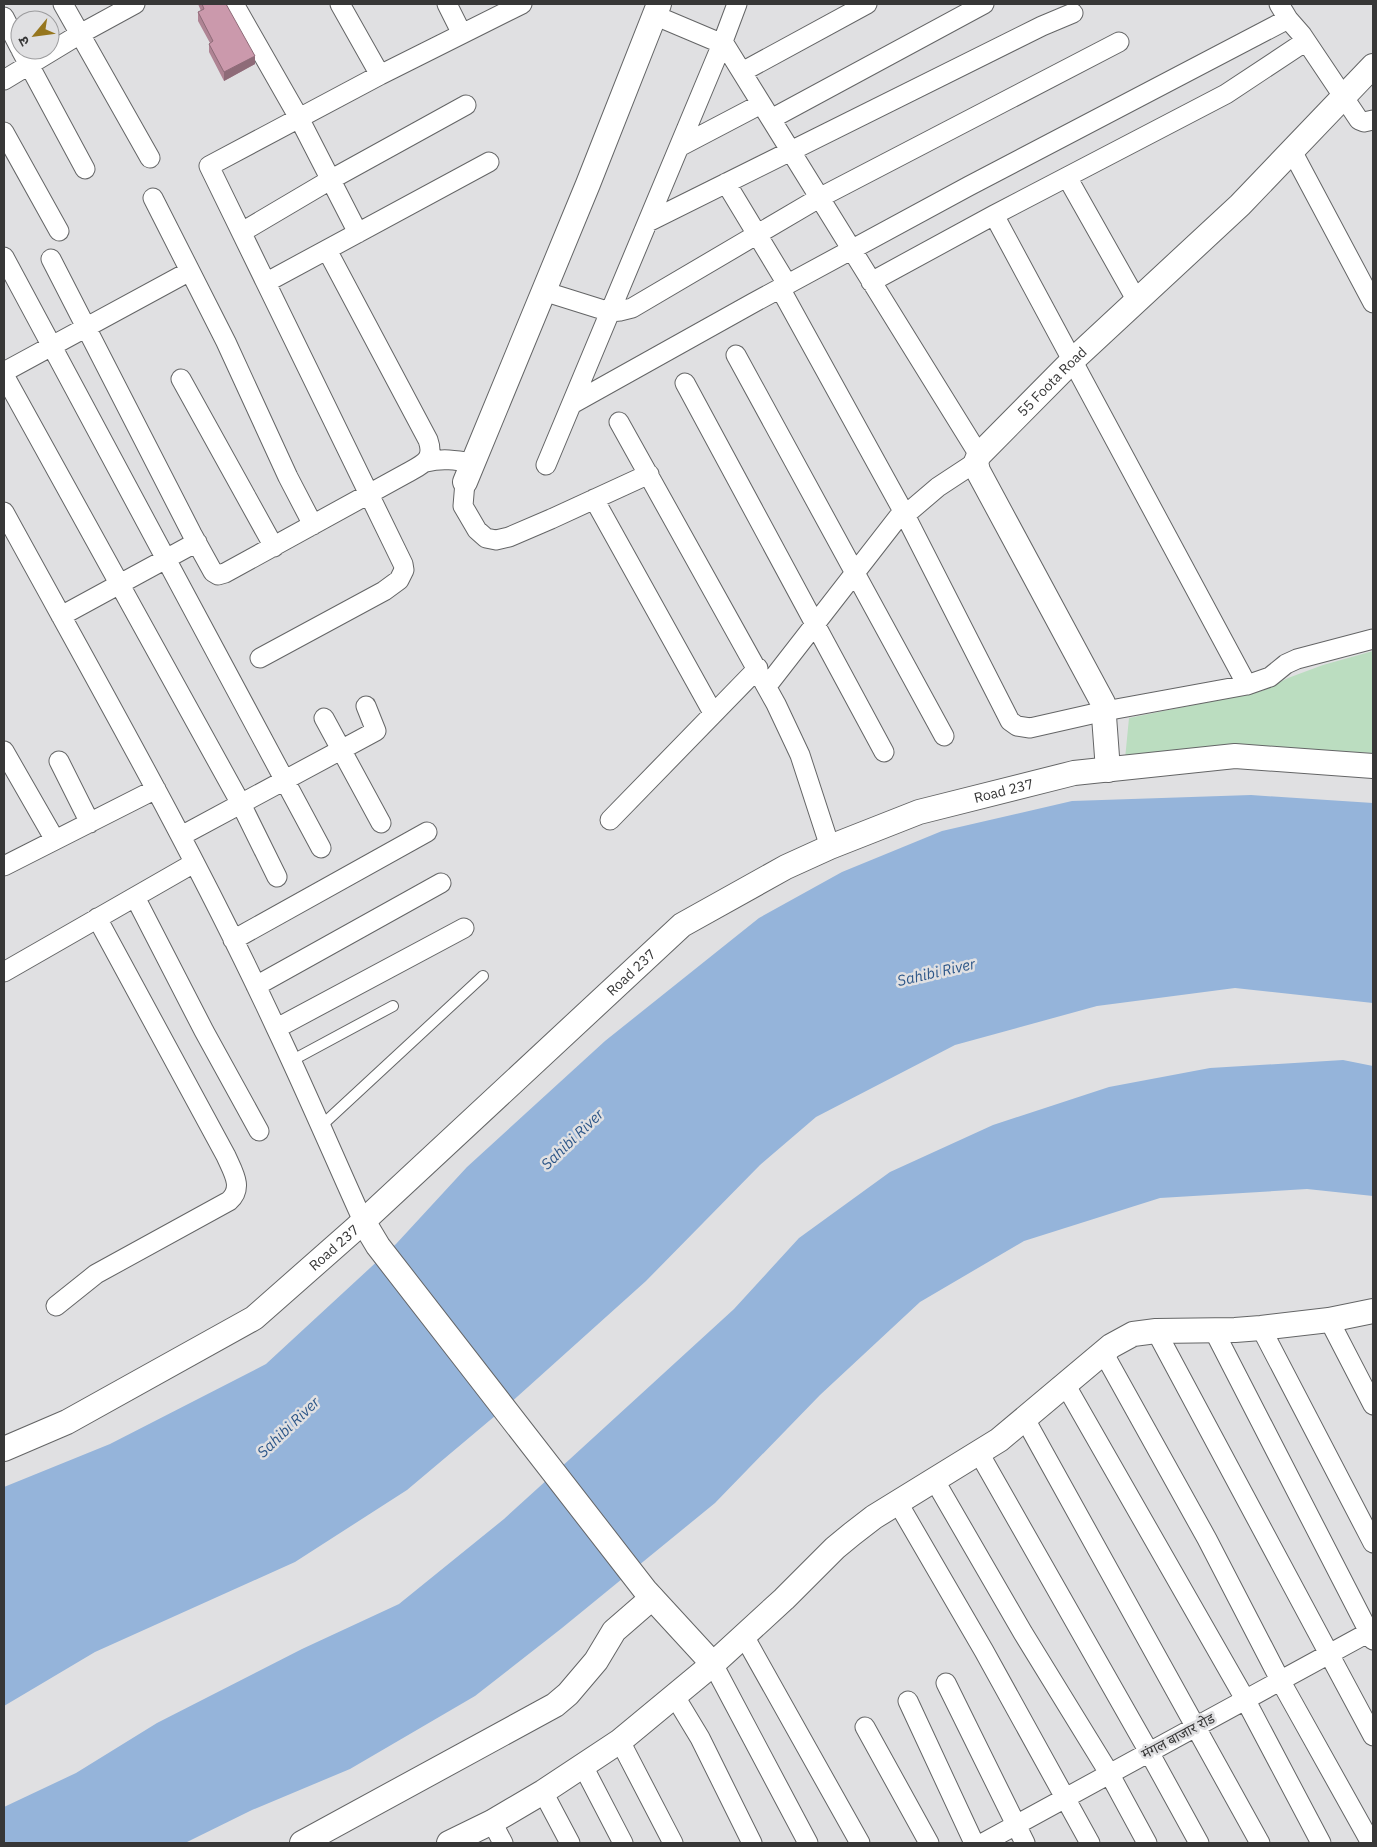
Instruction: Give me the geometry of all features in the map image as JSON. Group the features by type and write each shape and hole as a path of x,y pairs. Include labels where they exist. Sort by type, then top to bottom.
{"street":[{"path":"63,4 150,158"},
{"path":"60,41 80,34 135,4"},
{"path":"234,4 299,118 358,233"},
{"path":"340,4 380,75"},
{"path":"447,4 462,34"},
{"path":"260,658 384,591 402,576 404,570 403,564 267,282 209,166 380,75 522,4"},
{"path":"546,465 737,4"},
{"path":"742,72 867,4"},
{"path":"679,147 766,111 984,4"},
{"path":"572,404 1285,9 1359,120 1364,122 1373,120"},
{"path":"649,474 509,537 496,540 486,538 477,530 464,506 468,473 588,184 656,10 726,45 977,459 978,471 1099,695 1105,711 1108,770"},
{"path":"648,222 1042,26 1073,13"},
{"path":"4,17 10,29"},
{"path":"871,282 1238,87 1306,41"},
{"path":"544,291 610,312 632,308 819,198 1119,42"},
{"path":"4,80 19,60"},
{"path":"26,60 85,169"},
{"name":"55 Foota Road","path":"977,459 1072,360 1240,206 1373,66"},
{"path":"242,232 330,180 466,105"},
{"path":"4,132 59,231"},
{"path":"1292,151 1373,303"},
{"path":"267,282 488,162"},
{"path":"1067,177 1137,301"},
{"path":"726,182 758,235 1010,721 1017,726 1030,728 1105,711 1247,685 1270,677 1286,664 1297,659 1373,639"},
{"path":"153,198 226,342 312,525"},
{"path":"994,215 1247,685"},
{"path":"327,250 428,440 431,448 426,462"},
{"path":"4,257 321,848"},
{"path":"51,259 197,542 214,572 218,575 274,547 426,462 438,459 454,459 468,473"},
{"path":"190,271 4,373 241,804 277,877"},
{"path":"736,354 944,736"},
{"path":"181,379 274,547"},
{"path":"685,383 884,752"},
{"path":"619,422 767,686 800,755 830,847"},
{"path":"767,686 855,573 904,514 977,459"},
{"path":"594,499 713,713"},
{"path":"4,512 156,789 234,940 277,1028 363,1221 378,1246 648,1594 713,1664 808,1843"},
{"path":"61,616 197,542"},
{"path":"610,820 758,668"},
{"path":"181,836 376,731 366,706"},
{"path":"324,718 381,823"},
{"path":"4,752 55,840"},
{"name":"Road 237","path":"4,1449 67,1422 254,1318 363,1221 682,925 786,867 830,847 919,812 1074,773 1235,756 1373,766"},
{"path":"59,761 90,823"},
{"path":"4,866 156,789"},
{"path":"234,940 427,832"},
{"path":"4,972 194,863"},
{"path":"256,986 441,883"},
{"path":"135,897 204,1031 259,1131"},
{"path":"56,1306 96,1274 229,1201 237,1189 233,1172 226,1156 97,918"},
{"path":"277,1028 464,928"},
{"path":"449,1843 492,1822 543,1792 620,1741 713,1664 784,1599 835,1548 874,1517 936,1481 999,1440 1103,1352 1128,1336 1156,1331 1261,1328 1329,1320 1373,1311"},
{"path":"1329,1320 1373,1405"},
{"path":"1261,1328 1373,1543"},
{"path":"1213,1330 1372,1634"},
{"path":"1156,1331 1373,1736"},
{"path":"1103,1352 1207,1539 1280,1680 1371,1843"},
{"path":"1065,1384 1245,1699 1321,1843"},
{"path":"1025,1419 1260,1843"},
{"path":"979,1453 1199,1843"},
{"path":"936,1481 1023,1633 1109,1773 1147,1843"},
{"path":"898,1503 984,1651 1090,1843"},
{"path":"302,1843 556,1705 596,1661 614,1631 648,1594"},
{"name":"मंगल बाजार रोड","path":"983,1843 1328,1654 1372,1634"},
{"path":"744,1636 860,1843"},
{"path":"946,1683 1025,1843"},
{"path":"674,1695 700,1738 752,1843"},
{"path":"908,1702 974,1843"},
{"path":"864,1727 929,1843"},
{"path":"620,1741 673,1843"},
{"path":"584,1766 623,1843"},
{"path":"543,1792 570,1843"},
{"path":"492,1822 503,1843"}],"lane":[{"path":"320,1126 483,976"},
{"path":"291,1061 393,1006"}],"green space":[{"path":"1373,651 1373,753 1228,745 1125,759 1129,718 1262,691 1288,678 1323,665"}],"water":[{"name":"Sahibi River","path":"1251,795 1373,803 1373,1003 1235,988 1097,1006 955,1045 816,1117 760,1165 646,1281 508,1405 407,1490 295,1562 95,1652 4,1706 4,1487 110,1444 266,1364 396,1244 467,1167 605,1041 759,918 842,872 942,831 1072,801"},
{"path":"1343,1060 1373,1066 1373,1196 1307,1189 1160,1198 1024,1241 920,1302 820,1395 715,1503 562,1628 475,1696 350,1769 252,1810 185,1843 4,1843 4,1807 76,1773 157,1723 302,1649 399,1604 504,1519 734,1309 799,1238 890,1172 993,1125 1109,1087 1210,1068"}],"building":[{"path":"202,4 226,4 255,56 224,72 209,44 213,41 198,12 204,9"}]}
